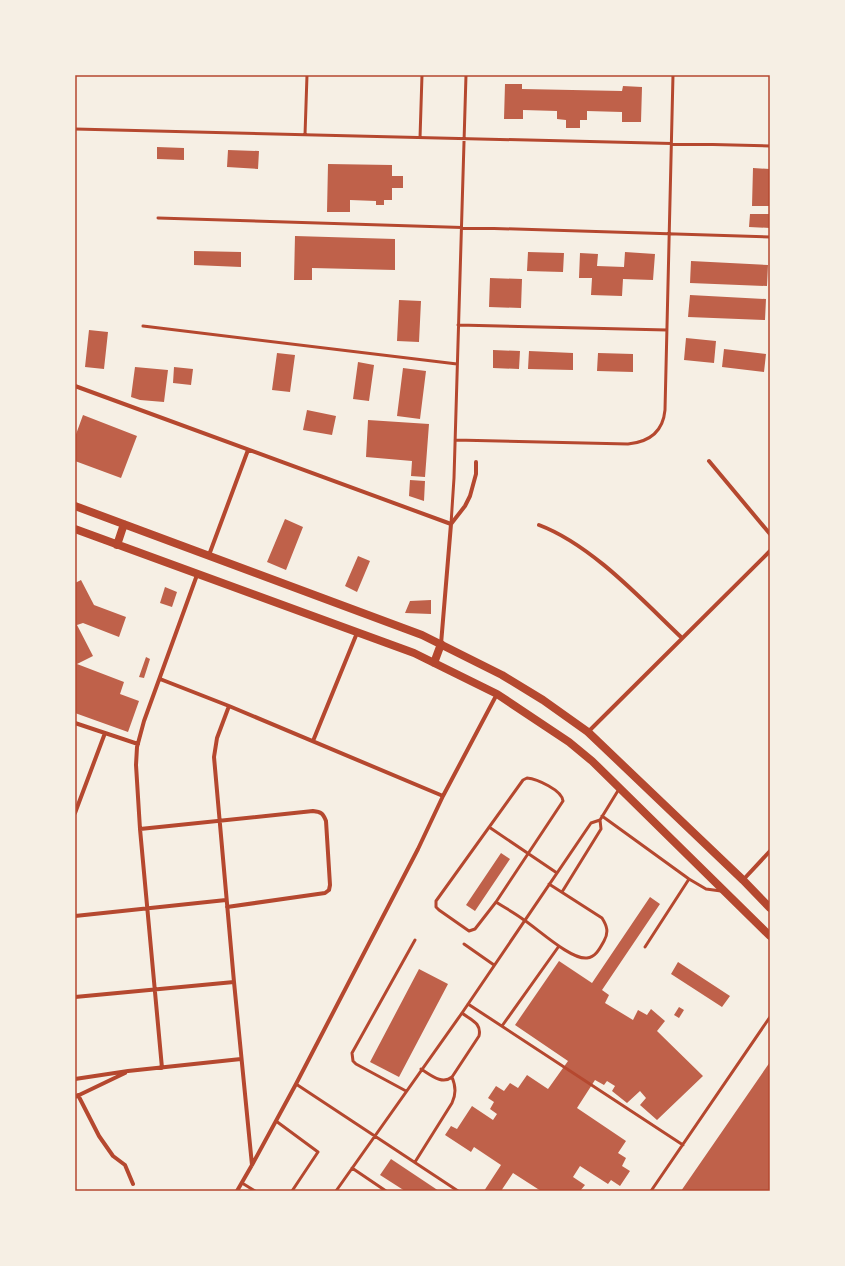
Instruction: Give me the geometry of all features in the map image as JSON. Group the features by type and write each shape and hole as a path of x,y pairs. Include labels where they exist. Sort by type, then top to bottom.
{"main road":[{"path":"75,506 415,632 502,675 543,700 588,732 743,880 770,908"},
{"path":"117,545 124,524"},
{"path":"75,530 414,653 497,694 569,742 592,761 770,936"},
{"path":"434,663 441,644"}],"street":[{"path":"75,386 451,524"},
{"path":"209,555 248,450"},
{"path":"709,461 770,534"},
{"path":"441,644 451,524 465,506 470,496 476,474 476,462"},
{"path":"539,525 553,530 576,544 618,577 682,638"},
{"path":"588,732 770,551"},
{"path":"162,1068 146,909 136,765 138,744 144,721 197,575"},
{"path":"313,741 357,633"},
{"path":"160,679 229,706 443,796"},
{"path":"237,1191 296,1084 418,849 443,796 497,694"},
{"path":"229,706 215,746 214,757 226,900 252,1165"},
{"path":"75,723 138,744"},
{"path":"75,814 105,734"},
{"path":"140,829 313,811 324,814 326,821 329,890 325,892 227,907"},
{"path":"743,880 770,851"},
{"path":"75,916 226,900"},
{"path":"75,997 234,982"},
{"path":"75,1079 128,1071 241,1059"},
{"path":"128,1071 77,1096 99,1136 113,1156 125,1165 133,1184"}],"lane":[{"path":"305,135 307,75"},
{"path":"420,138 422,75"},
{"path":"451,524 466,75"},
{"path":"455,440 628,444 637,443 650,438 659,429 664,416 673,75"},
{"path":"75,129 770,146"},
{"path":"158,218 770,237"},
{"path":"458,325 667,330"},
{"path":"143,326 457,364"},
{"path":"527,778 542,782 561,794 563,801 529,853 496,902 475,929 469,931 436,907 436,901 489,827 523,780 527,778"},
{"path":"336,1191 374,1135 462,1013 591,823 601,818 619,789"},
{"path":"601,818 689,879 706,889 725,891"},
{"path":"562,892 601,829 601,818"},
{"path":"489,827 557,873"},
{"path":"645,947 689,879"},
{"path":"496,902 524,920 559,946 580,957 586,958 596,954 604,941 607,931 602,918 549,884"},
{"path":"406,1091 356,1064 353,1061 352,1053 415,940"},
{"path":"464,944 494,965"},
{"path":"502,1026 559,946"},
{"path":"468,1004 683,1145"},
{"path":"421,1069 441,1080 448,1080 452,1077 479,1036 480,1030 478,1025 462,1013"},
{"path":"651,1191 770,1017"},
{"path":"415,1162 452,1104 455,1095 455,1085 452,1077"},
{"path":"296,1084 458,1191"},
{"path":"276,1121 318,1152 292,1191"},
{"path":"352,1168 386,1191"},
{"path":"242,1183 255,1191"}],"building":[{"path":"505,84 522,84 522,89 622,91 623,86 642,87 641,122 622,122 622,112 587,111 587,120 580,120 580,128 566,128 566,120 557,119 557,111 523,110 523,119 504,119"},
{"path":"157,147 184,148 184,160 157,159"},
{"path":"228,150 259,151 258,169 227,167"},
{"path":"328,164 392,165 392,176 403,176 403,188 392,188 392,200 384,200 384,205 376,205 376,201 350,200 350,212 327,212"},
{"path":"753,168 770,169 770,206 752,206"},
{"path":"750,214 770,214 770,228 749,227"},
{"path":"295,236 395,239 395,270 312,268 312,280 294,280"},
{"path":"194,251 241,252 241,267 194,265"},
{"path":"528,252 564,253 563,272 527,271"},
{"path":"625,252 655,254 653,280 623,279 622,296 591,295 592,278 579,278 580,253 598,254 597,266 624,267"},
{"path":"691,261 768,265 767,286 690,283"},
{"path":"490,278 522,279 521,308 489,307"},
{"path":"690,295 766,299 765,320 688,317"},
{"path":"399,300 421,301 419,342 397,341"},
{"path":"89,330 108,332 104,369 85,367"},
{"path":"686,338 716,341 714,363 684,360"},
{"path":"724,349 766,354 764,372 722,367"},
{"path":"493,350 520,351 519,369 493,368"},
{"path":"529,351 573,353 573,370 528,369"},
{"path":"277,353 295,355 290,392 272,390"},
{"path":"598,353 633,354 633,372 597,371"},
{"path":"358,362 374,365 369,401 353,399"},
{"path":"135,367 168,370 164,402 140,400 131,397"},
{"path":"174,367 193,369 191,385 173,383"},
{"path":"403,368 426,371 420,419 397,416"},
{"path":"307,410 336,416 332,435 303,430"},
{"path":"83,415 137,436 121,478 75,461 75,437"},
{"path":"368,420 429,424 425,477 411,476 412,461 366,457"},
{"path":"410,480 425,481 424,501 409,496"},
{"path":"285,519 303,527 286,570 267,562"},
{"path":"358,556 370,561 357,592 345,586"},
{"path":"81,580 94,605 126,617 119,637 83,623 77,625 93,656 77,664 124,682 120,694 139,701 128,732 75,713 75,583"},
{"path":"165,587 177,592 172,607 160,603"},
{"path":"431,600 431,614 405,613 410,601"},
{"path":"146,657 150,659 144,678 139,677"},
{"path":"501,853 510,859 475,911 466,905"},
{"path":"650,897 660,904 602,990 609,995 605,1003 633,1020 638,1010 647,1015 651,1009 665,1021 657,1031 703,1076 657,1120 640,1105 646,1098 640,1091 627,1103 612,1091 615,1086 607,1081 604,1085 595,1080 577,1108 626,1141 618,1153 626,1158 622,1166 630,1171 620,1186 611,1180 608,1184 580,1166 573,1177 585,1185 580,1191 541,1191 513,1173 501,1191 484,1191 501,1165 474,1147 471,1152 445,1135 451,1126 457,1129 472,1106 493,1120 497,1114 490,1109 494,1102 488,1098 496,1086 504,1091 510,1083 518,1088 527,1075 548,1089 568,1061 515,1025 559,961 592,983"},
{"path":"678,962 730,996 722,1007 671,974"},
{"path":"419,969 448,984 399,1077 370,1062"},
{"path":"679,1007 684,1010 679,1018 674,1015"},
{"path":"770,1062 770,1191 681,1191"},
{"path":"391,1159 439,1191 405,1191 380,1175"}]}
